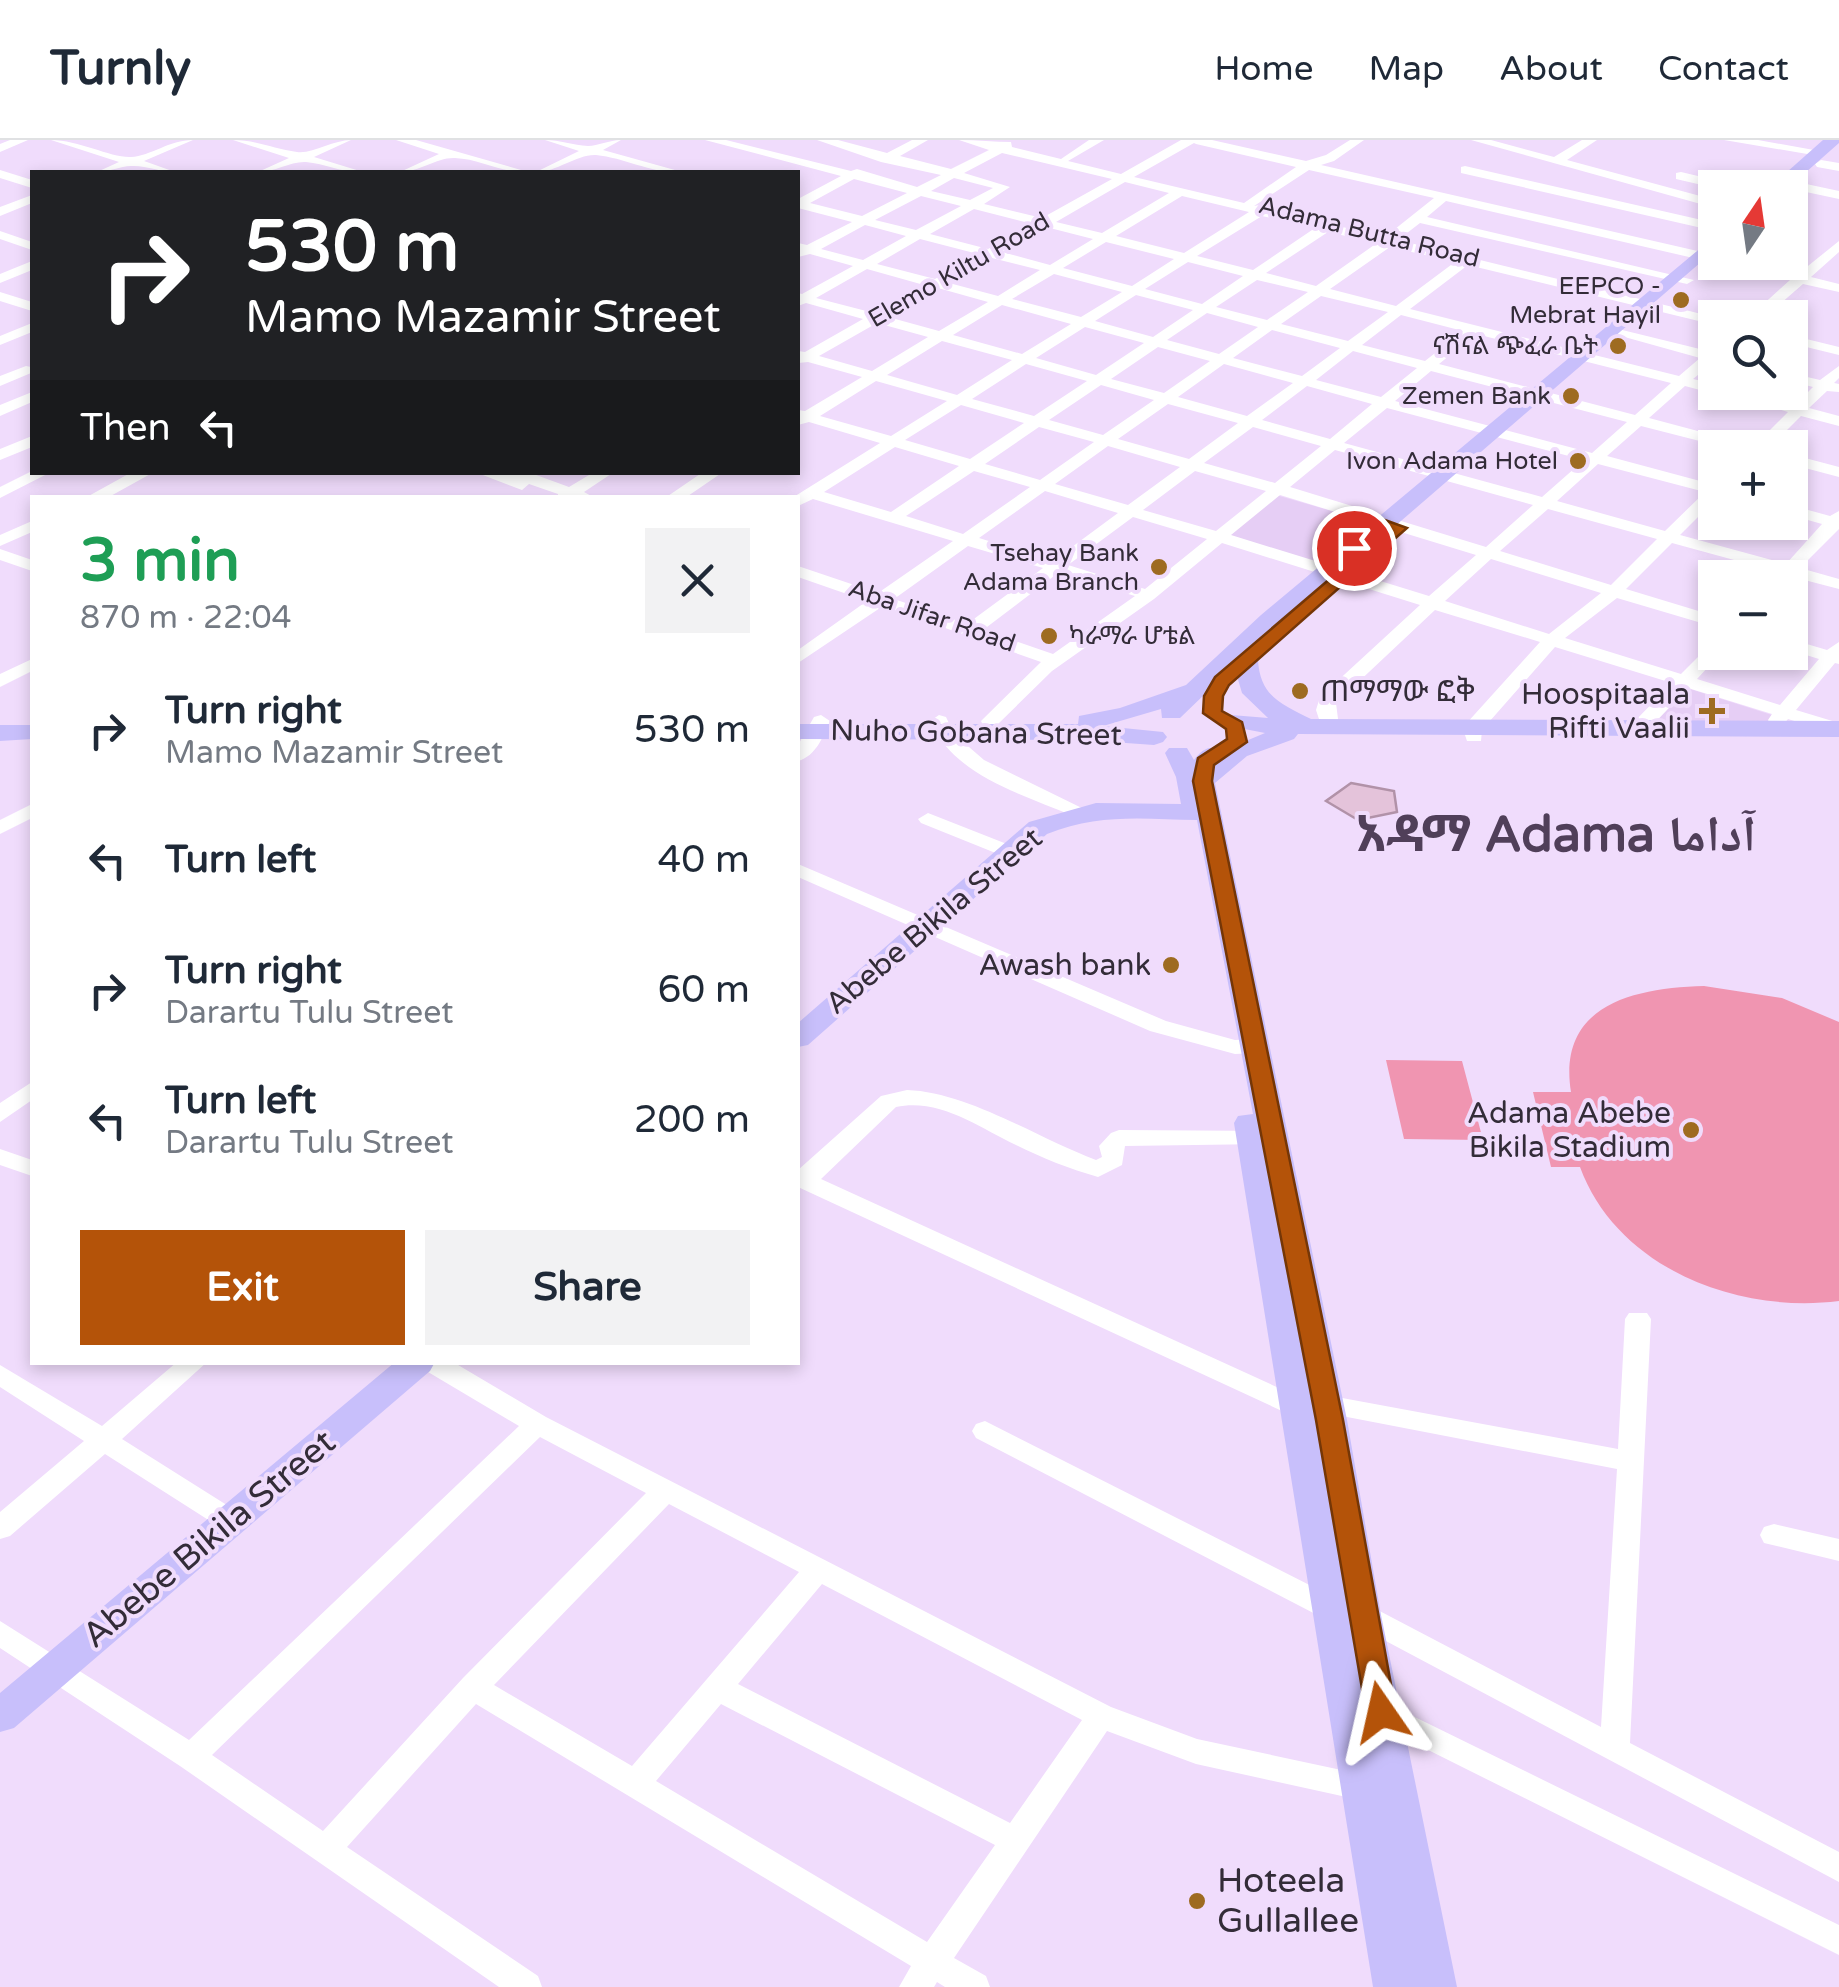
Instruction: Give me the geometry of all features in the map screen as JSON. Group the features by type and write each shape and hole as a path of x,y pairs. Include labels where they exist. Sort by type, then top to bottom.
{"main road":[{"path":"1807,170 1830,150"},
{"path":"1094,727 1168,702 1220,667 1698,266"},
{"path":"1195,760 1213,696 1222,681 1335,574"},
{"path":"1246,660 1246,680 1254,696 1286,718 1322,727"},
{"path":"1220,667 1195,760 1245,1047 1319,1411 1347,1613 1344,1693 1395,1987"},
{"name":"Nuho Gobana Street","path":"940,726 990,721 1094,727 1195,760"},
{"path":"1195,760 1257,725 1473,733 1638,730 1776,721 1839,732"},
{"path":"0,724 30,724"},
{"name":"Nuho Gobana Street","path":"809,726 1094,727"},
{"path":"1094,727 1148,747 1170,760 1195,760 1238,751 1285,734"},
{"path":"0,733 30,732"},
{"path":"1195,760 1285,734 1839,732"},
{"name":"Abebe Bikila Street","path":"800,1036 1038,828 1080,812 1142,808 1195,760"},
{"name":"Abebe Bikila Street","path":"0,1716 414,1365"},
{"path":"1347,1613 1381,1712 1435,1987"}],"street":[{"path":"0,148 22,140"},
{"path":"57,140 161,170"},
{"path":"108,170 188,140"},
{"path":"239,140 350,170"},
{"path":"285,170 345,140"},
{"path":"270,170 361,140"},
{"path":"402,140 514,170"},
{"path":"551,140 668,170"},
{"path":"547,170 615,140"},
{"path":"711,140 1698,385"},
{"path":"766,170 826,140 1004,186 800,300"},
{"path":"800,203 922,140"},
{"path":"965,140 1003,143 1123,175"},
{"path":"1066,158 1098,140"},
{"path":"1193,140 1462,203 1698,252"},
{"name":"Elemo Kiltu Road","path":"800,358 1123,175 1193,140"},
{"path":"1252,152 1273,140"},
{"path":"804,497 1185,258 1259,207 1307,165 1330,158 1358,140"},
{"path":"1477,140 1504,143 1556,162 1698,200"},
{"path":"1556,162 1592,140"},
{"path":"1730,140 1830,150"},
{"path":"801,251 918,192 1003,143 1123,175"},
{"path":"411,170 452,154"},
{"path":"1465,170 1698,223"},
{"path":"0,174 30,183"},
{"name":"Adama Butta Road","path":"1123,175 1326,227 1411,242 1698,316"},
{"name":"Adama Butta Road","path":"1123,175 1465,261 1698,312"},
{"path":"1681,176 1698,180"},
{"path":"1808,190 1839,194"},
{"path":"801,418 1180,192"},
{"path":"800,657 1270,326 1442,198"},
{"path":"0,212 30,200"},
{"path":"1411,242 1462,203"},
{"path":"800,205 1698,435"},
{"path":"1416,218 1680,278"},
{"path":"893,518 1326,227"},
{"path":"0,236 30,245"},
{"path":"1808,271 1839,244"},
{"path":"801,251 1385,401 1698,486"},
{"path":"971,630 1465,261"},
{"path":"0,282 30,266"},
{"path":"0,282 30,274"},
{"path":"1775,300 1798,280"},
{"path":"1808,280 1839,288"},
{"path":"0,296 30,306"},
{"path":"800,300 1335,442 1741,560"},
{"path":"0,306 30,316"},
{"path":"0,341 30,328"},
{"path":"1050,664 1148,595 1476,328"},
{"path":"1617,332 1698,351"},
{"path":"1808,340 1839,348"},
{"path":"800,358 1278,489 1698,617"},
{"path":"1322,727 1327,702 1698,368"},
{"path":"0,381 26,370"},
{"path":"1808,403 1831,387 1839,370"},
{"path":"0,410 30,398"},
{"path":"1778,430 1798,410 1839,420"},
{"path":"801,418 1219,537 1686,682 1776,721 1836,654 1808,648"},
{"path":"0,456 30,442"},
{"path":"1808,464 1839,472"},
{"path":"0,472 25,482"},
{"path":"0,493 38,475"},
{"path":"99,495 140,475"},
{"path":"494,475 566,495"},
{"path":"519,475 568,495"},
{"path":"572,495 602,475"},
{"path":"679,495 710,475"},
{"path":"804,497 893,518 1148,595"},
{"path":"1473,733 1552,641 1613,592 1698,508"},
{"path":"1808,514 1837,520"},
{"path":"1799,560 1837,520"},
{"path":"30,528 2,553 30,565"},
{"path":"1808,578 1839,584"},
{"name":"Aba Jifar Road","path":"800,581 971,630 1050,664"},
{"name":"Aba Jifar Road","path":"875,603 1050,664"},
{"name":"Aba Jifar Road","path":"990,721 1050,664"},
{"path":"0,682 17,667"},
{"path":"1638,730 1698,669"},
{"path":"800,751 809,726"},
{"path":"940,726 974,761 1080,812"},
{"path":"0,806 30,809"},
{"path":"0,828 30,810"},
{"path":"928,819 1010,852"},
{"path":"800,871 1158,1026 1245,1047"},
{"path":"0,1116 30,1091"},
{"path":"1263,1137 1119,1138 1111,1146 1114,1160 1098,1169 1024,1141 986,1120 925,1097 906,1096 889,1102 801,1180 1319,1411 1631,1462"},
{"path":"0,1157 30,1167"},
{"path":"1615,1750 1638,1319"},
{"path":"0,1528 190,1365"},
{"path":"437,1365 537,1424 1102,1716 1196,1751 1360,1787"},
{"path":"0,1374 231,1521"},
{"path":"191,1758 537,1424"},
{"path":"985,1431 1615,1750 1839,1868"},
{"path":"324,1851 473,1687 665,1491"},
{"path":"1774,1535 1839,1550"},
{"path":"635,1784 820,1568"},
{"path":"0,1633 526,1987"},
{"path":"473,1687 635,1784 924,1975 974,1987"},
{"path":"718,1688 1016,1842"},
{"path":"1344,1693 1839,1941"},
{"path":"924,1975 1102,1716"}],"shaded area":[{"path":"1276,495 1377,524 1324,568 1223,539"},
{"name":"Hoospitaala Rifti Vaalii","path":"1687,688 1775,716 1763,727 1647,726"},
{"name":"Adama Abebe Bikila Stadium","path":"1704,986 1782,998 1839,1022 1839,1301 1761,1300 1685,1277 1651,1257 1622,1232 1598,1202 1580,1167 1551,1167 1533,1092 1571,1092 1570,1063 1576,1039 1588,1021 1627,997"},
{"path":"1386,1060 1462,1061 1483,1140 1404,1139"}],"building":[{"path":"1351,783 1394,791 1397,812 1358,820 1326,801"}],"place":[{"name":"EEPCO - Mebrat Hayil","path":"1681,300"},
{"name":"ናሽናል ጭፈራ ቤት","path":"1618,346"},
{"name":"Zemen Bank","path":"1571,396"},
{"name":"Ivon Adama Hotel","path":"1578,461"},
{"name":"Tsehay Bank Adama Branch","path":"1159,567"},
{"name":"ካራማራ ሆቴል","path":"1049,636"},
{"name":"ጠማማው ፎቅ","path":"1300,691"},
{"name":"Hoospitaala Rifti Vaalii","path":"1712,711"},
{"name":"Awash bank","path":"1171,965"},
{"name":"Adama Abebe Bikila Stadium","path":"1691,1130"},
{"name":"Hoteela Gullallee","path":"1197,1901"}],"district":[{"name":"አዳማ Adama آداما","path":"1556,835"}],"route":[{"path":"1354,548 1382,524 1399,528 1222,681 1213,696 1212,713 1236,726 1239,734 1228,750 1212,754 1205,762 1202,781 1330,1420 1381,1712"}]}
